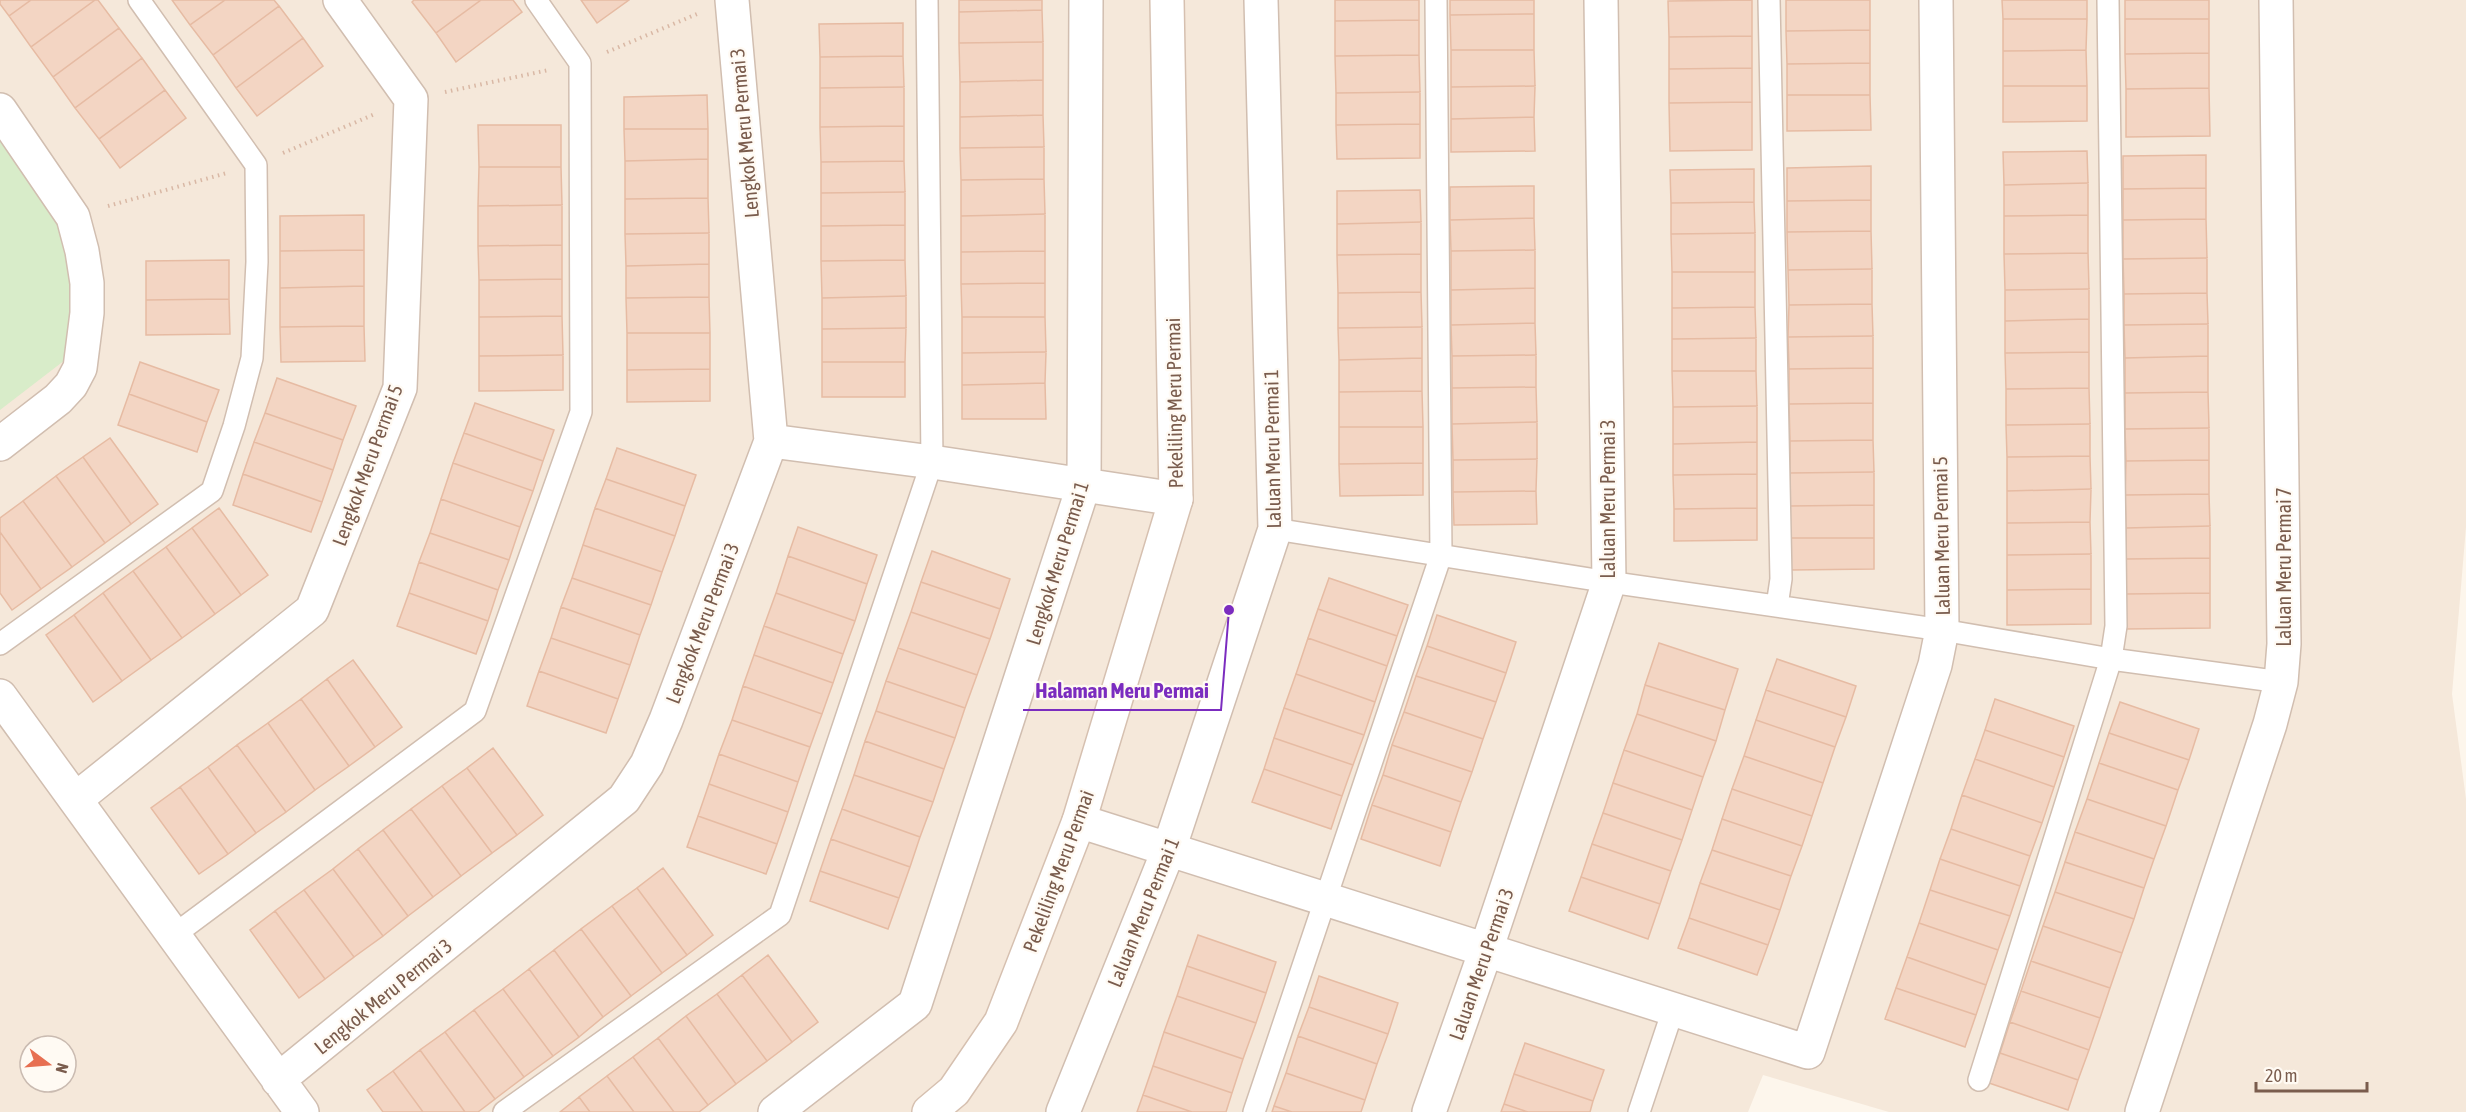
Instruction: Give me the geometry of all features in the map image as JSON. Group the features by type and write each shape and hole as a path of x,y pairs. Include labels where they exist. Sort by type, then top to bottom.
{"street":[{"name":"Lengkok Meru Permai 5","path":"76,799 312,610 400,388 411,99 340,0"},
{"name":"Lengkok Meru Permai 3","path":"279,1080 624,799 646,764 666,720 771,441 732,0"},
{"name":"Lengkok Meru Permai 1","path":"775,1112 915,1004 1084,484 1086,0"},
{"name":"Pekeliling Meru Permai","path":"929,1112 954,1091 1000,1022 1078,821 1176,498 1167,0"},
{"name":"Laluan Meru Permai 1","path":"1063,1112 1169,849 1275,529 1261,0"},
{"name":"Laluan Meru Permai 3","path":"1429,1112 1486,950 1609,582 1602,0"},
{"name":"Laluan Meru Permai 5","path":"1673,1010 1808,1052 1931,677 1942,630 1936,0"},
{"name":"Laluan Meru Permai 7","path":"2142,1112 2270,724 2281,682 2284,644 2276,0"},
{"path":"0,110 73,217 87,283 87,313 80,368 71,385 58,399 0,444"},
{"path":"771,441 1176,498"},
{"path":"0,696 302,1112"},
{"path":"1078,821 1327,898 1673,1010"}],"lane":[{"path":"0,644 212,491 234,426 252,358 257,262 256,165 139,0"},
{"path":"174,935 475,711 581,412 580,63 536,0"},
{"path":"504,1112 780,915 932,462 927,0"},
{"path":"1254,1112 1441,555 1436,0"},
{"path":"1769,0 1780,567 1777,606"},
{"path":"1979,1080 2112,658 2116,626 2108,0"},
{"path":"1275,529 1609,582 2281,682"},
{"path":"1639,1112 1673,1010"}],"shaded area":[{"path":"0,0 2466,0 2466,527 2452,694 2466,799 2466,1112 1889,1112 1763,1075 1748,1112 0,1112"}],"green space":[{"path":"0,137 31,180 57,225 69,258 72,283 65,360 0,410"}],"building":[{"path":"0,0 31,0 9,16 0,4"},
{"path":"31,0 95,0 31,47 9,16"},
{"path":"98,0 119,28 53,77 31,47"},
{"path":"172,0 225,0 190,25"},
{"path":"225,0 274,0 279,6 213,55 190,25"},
{"path":"414,0 481,0 436,33 412,2"},
{"path":"481,0 513,0 522,12 456,62 436,33"},
{"path":"581,0 629,0 597,23"},
{"path":"959,0 1042,0 1042,10 959,12"},
{"path":"1335,0 1419,0 1419,20 1335,21"},
{"path":"1450,0 1534,0 1534,14 1450,15"},
{"path":"1752,0 1752,36 1669,37 1668,1"},
{"path":"1786,0 1870,0 1870,30 1786,31"},
{"path":"2002,0 2087,0 2087,19 2003,19"},
{"path":"2125,0 2209,0 2209,19 2125,19"},
{"path":"279,6 303,38 236,88 213,55"},
{"path":"1042,10 1043,42 959,43 959,12"},
{"path":"1534,14 1534,50 1451,50 1450,15"},
{"path":"2003,19 2087,19 2086,50 2003,51"},
{"path":"2125,19 2209,19 2209,53 2125,54"},
{"path":"1419,20 1419,55 1335,56 1335,21"},
{"path":"903,23 903,56 820,57 819,24"},
{"path":"119,28 142,58 75,108 53,77"},
{"path":"1870,30 1870,63 1787,64 1786,31"},
{"path":"1752,36 1752,68 1669,69 1669,37"},
{"path":"303,38 323,66 257,116 236,88"},
{"path":"1043,42 1043,80 960,82 959,43"},
{"path":"1451,50 1534,50 1535,86 1451,87"},
{"path":"2086,50 2087,86 2003,86 2003,51"},
{"path":"2209,53 2209,88 2126,89 2125,54"},
{"path":"1419,55 1420,92 1336,93 1335,56"},
{"path":"903,56 904,87 820,88 820,57"},
{"path":"142,58 165,90 99,139 75,108"},
{"path":"1870,63 1870,95 1787,95 1787,64"},
{"path":"1752,68 1752,102 1669,103 1669,69"},
{"path":"1043,80 1043,115 960,117 960,82"},
{"path":"1535,86 1534,117 1451,119 1451,87"},
{"path":"2003,86 2087,86 2087,121 2003,122"},
{"path":"904,87 904,126 820,127 820,88"},
{"path":"2209,88 2210,136 2126,137 2126,89"},
{"path":"165,90 186,118 120,168 99,139"},
{"path":"1420,92 1420,124 1336,125 1336,93"},
{"path":"707,95 708,129 624,129 624,97"},
{"path":"1787,95 1870,95 1871,130 1787,131"},
{"path":"1752,102 1752,150 1670,151 1669,103"},
{"path":"1043,115 1044,147 960,148 960,117"},
{"path":"1534,117 1535,151 1451,152 1451,119"},
{"path":"1420,124 1420,158 1337,159 1336,125"},
{"path":"478,125 561,125 561,167 479,167"},
{"path":"904,126 904,161 821,162 820,127"},
{"path":"624,129 708,129 708,159 625,161"},
{"path":"1044,147 1044,179 961,180 960,148"},
{"path":"2087,151 2088,183 2004,185 2003,152"},
{"path":"2206,155 2206,188 2123,189 2123,156"},
{"path":"708,159 708,198 625,199 625,161"},
{"path":"904,161 905,192 821,193 821,162"},
{"path":"1871,166 1871,200 1787,201 1787,168"},
{"path":"479,167 561,167 562,205 478,206"},
{"path":"1754,169 1754,202 1671,203 1670,170"},
{"path":"1044,179 1045,214 961,216 961,180"},
{"path":"2088,183 2088,215 2004,216 2004,185"},
{"path":"1534,186 1534,218 1450,220 1450,187"},
{"path":"2206,188 2206,219 2123,220 2123,189"},
{"path":"1420,190 1421,222 1337,224 1337,191"},
{"path":"905,192 905,225 821,226 821,193"},
{"path":"708,198 709,233 625,234 625,199"},
{"path":"1871,200 1871,231 1787,232 1787,201"},
{"path":"1754,202 1755,233 1671,234 1671,203"},
{"path":"562,205 562,245 478,246 478,206"},
{"path":"1045,214 1045,251 961,252 961,216"},
{"path":"364,215 364,250 280,251 280,216"},
{"path":"2088,215 2088,253 2004,254 2004,216"},
{"path":"1534,218 1535,250 1451,251 1450,220"},
{"path":"2206,219 2207,258 2123,259 2123,220"},
{"path":"1421,222 1421,254 1337,255 1337,224"},
{"path":"905,225 905,260 821,261 821,226"},
{"path":"1871,231 1872,269 1788,270 1787,232"},
{"path":"709,233 709,264 626,266 625,234"},
{"path":"1755,233 1755,272 1672,272 1671,234"},
{"path":"562,245 562,279 479,280 478,246"},
{"path":"364,250 364,286 280,288 280,251"},
{"path":"1535,250 1535,288 1451,290 1451,251"},
{"path":"1045,251 1045,283 961,284 961,252"},
{"path":"2088,253 2089,289 2005,290 2004,254"},
{"path":"1421,254 1421,292 1338,293 1337,255"},
{"path":"2207,258 2207,293 2124,294 2123,259"},
{"path":"229,260 229,299 146,300 146,261"},
{"path":"905,260 906,296 822,298 821,261"},
{"path":"709,264 709,297 626,298 626,266"},
{"path":"1872,269 1872,304 1789,305 1788,270"},
{"path":"1672,272 1755,272 1755,307 1672,308"},
{"path":"562,279 562,316 479,317 479,280"},
{"path":"1045,283 1045,317 962,317 961,284"},
{"path":"364,286 364,326 280,327 280,288"},
{"path":"1535,288 1535,323 1451,325 1451,290"},
{"path":"2089,289 2089,319 2005,321 2005,290"},
{"path":"1421,292 1422,327 1338,328 1338,293"},
{"path":"2207,293 2208,324 2124,325 2124,294"},
{"path":"906,296 906,328 822,329 822,298"},
{"path":"709,297 710,333 627,333 626,298"},
{"path":"229,299 230,334 146,335 146,300"},
{"path":"1872,304 1873,336 1788,337 1789,305"},
{"path":"1755,307 1756,338 1672,339 1672,308"},
{"path":"562,316 563,355 479,356 479,317"},
{"path":"962,317 1045,317 1046,352 962,353"},
{"path":"2089,319 2089,352 2005,353 2005,321"},
{"path":"1535,323 1536,355 1452,356 1451,325"},
{"path":"2208,324 2208,356 2125,358 2124,325"},
{"path":"364,326 365,361 281,362 280,327"},
{"path":"1422,327 1422,358 1339,360 1338,328"},
{"path":"906,328 905,362 822,362 822,329"},
{"path":"627,333 710,333 710,369 627,370"},
{"path":"1873,336 1873,368 1789,369 1788,337"},
{"path":"1756,338 1756,371 1672,371 1672,339"},
{"path":"1046,352 1045,383 962,385 962,353"},
{"path":"2089,352 2089,388 2006,389 2005,353"},
{"path":"563,355 563,390 479,391 479,356"},
{"path":"1536,355 1536,387 1452,388 1452,356"},
{"path":"2208,356 2208,392 2125,393 2125,358"},
{"path":"1422,358 1422,391 1339,392 1339,360"},
{"path":"140,362 219,390 207,422 129,394"},
{"path":"822,362 905,362 905,397 822,397"},
{"path":"1873,368 1873,403 1789,404 1789,369"},
{"path":"710,369 710,401 627,402 627,370"},
{"path":"1672,371 1756,371 1757,406 1673,407"},
{"path":"277,378 356,406 343,440 265,413"},
{"path":"1045,383 1046,419 962,419 962,385"},
{"path":"1536,387 1537,422 1452,424 1452,388"},
{"path":"2089,388 2090,424 2006,425 2006,389"},
{"path":"1422,391 1423,427 1339,427 1339,392"},
{"path":"2208,392 2209,428 2125,429 2125,393"},
{"path":"129,394 207,422 197,452 118,425"},
{"path":"475,403 554,430 543,461 464,433"},
{"path":"1873,403 1873,440 1790,441 1789,404"},
{"path":"1757,406 1757,442 1673,444 1673,407"},
{"path":"265,413 343,440 333,470 254,442"},
{"path":"1537,422 1537,459 1453,460 1452,424"},
{"path":"2090,424 2090,456 2007,457 2006,425"},
{"path":"1339,427 1423,427 1423,463 1339,464"},
{"path":"2209,428 2209,460 2126,461 2125,429"},
{"path":"464,433 543,461 533,491 453,463"},
{"path":"110,438 158,504 131,524 83,457"},
{"path":"1873,440 1874,472 1790,473 1790,441"},
{"path":"254,442 333,470 322,502 243,474"},
{"path":"1757,442 1757,474 1673,475 1673,444"},
{"path":"617,448 696,475 685,506 606,479"},
{"path":"2090,456 2091,489 2007,491 2007,457"},
{"path":"83,457 131,524 105,543 56,476"},
{"path":"1537,459 1536,491 1453,492 1453,460"},
{"path":"2209,460 2209,494 2125,495 2126,461"},
{"path":"453,463 533,491 520,527 441,499"},
{"path":"1423,463 1423,495 1340,496 1339,464"},
{"path":"1874,472 1874,505 1790,506 1790,473"},
{"path":"243,474 322,502 311,532 233,505"},
{"path":"1757,474 1757,508 1674,509 1673,475"},
{"path":"56,476 105,543 72,567 23,501"},
{"path":"606,479 685,506 675,536 595,508"},
{"path":"2091,489 2090,522 2007,523 2007,491"},
{"path":"1536,491 1537,524 1454,525 1453,492"},
{"path":"2209,494 2210,526 2126,528 2125,495"},
{"path":"441,499 520,527 509,560 430,533"},
{"path":"23,501 72,567 41,589 0,532 0,518"},
{"path":"1874,505 1874,538 1790,538 1790,506"},
{"path":"219,508 268,575 241,595 192,528"},
{"path":"595,508 675,536 662,572 583,545"},
{"path":"1757,508 1757,540 1674,541 1674,509"},
{"path":"2090,522 2091,554 2007,555 2007,523"},
{"path":"2210,526 2210,558 2126,559 2126,528"},
{"path":"798,527 877,555 867,584 788,556"},
{"path":"192,528 241,595 215,614 166,547"},
{"path":"0,532 41,589 12,610 0,593"},
{"path":"430,533 509,560 498,590 419,562"},
{"path":"1790,538 1874,538 1874,569 1791,570"},
{"path":"583,545 662,572 651,605 572,578"},
{"path":"166,547 215,614 182,638 133,571"},
{"path":"932,551 1010,579 1000,609 921,582"},
{"path":"2091,554 2091,589 2007,590 2007,555"},
{"path":"788,556 867,584 855,621 776,593"},
{"path":"2210,558 2210,593 2126,594 2126,559"},
{"path":"419,562 498,590 488,621 409,593"},
{"path":"133,571 182,638 151,660 103,593"},
{"path":"572,578 651,605 640,635 561,607"},
{"path":"1329,578 1408,605 1397,636 1318,609"},
{"path":"921,582 1000,609 990,639 911,612"},
{"path":"2091,589 2091,624 2007,625 2007,590"},
{"path":"103,593 151,660 122,681 74,615"},
{"path":"409,593 488,621 476,654 397,626"},
{"path":"776,593 855,621 843,654 764,626"},
{"path":"2210,593 2210,628 2126,629 2126,594"},
{"path":"561,607 640,635 630,665 551,638"},
{"path":"1318,609 1397,636 1387,666 1308,638"},
{"path":"911,612 990,639 977,675 898,648"},
{"path":"74,615 122,681 93,702 46,635"},
{"path":"1437,615 1516,642 1506,673 1427,646"},
{"path":"764,626 843,654 833,683 754,655"},
{"path":"551,638 630,665 618,699 539,671"},
{"path":"1308,638 1387,666 1375,702 1296,674"},
{"path":"1659,643 1738,669 1725,710 1645,685"},
{"path":"1427,646 1506,673 1496,702 1416,676"},
{"path":"898,648 977,675 965,708 886,681"},
{"path":"754,655 833,683 822,714 743,686"},
{"path":"1777,659 1856,686 1846,717 1766,690"},
{"path":"353,660 402,727 375,747 327,679"},
{"path":"539,671 618,699 606,733 527,706"},
{"path":"1296,674 1375,702 1364,735 1284,708"},
{"path":"1416,676 1496,702 1483,739 1404,712"},
{"path":"327,679 375,747 349,766 301,699"},
{"path":"886,681 965,708 955,738 876,711"},
{"path":"1645,685 1725,710 1716,741 1637,714"},
{"path":"743,686 822,714 810,747 732,720"},
{"path":"1766,690 1846,717 1835,747 1756,720"},
{"path":"301,699 349,766 315,790 268,723"},
{"path":"1995,699 2074,726 2064,757 1985,730"},
{"path":"2120,702 2199,729 2189,760 2109,733"},
{"path":"1284,708 1364,735 1353,765 1274,738"},
{"path":"876,711 955,738 944,769 865,741"},
{"path":"1404,712 1483,739 1472,772 1392,745"},
{"path":"1637,714 1716,741 1703,777 1624,750"},
{"path":"732,720 810,747 798,782 719,754"},
{"path":"1756,720 1835,747 1823,783 1744,756"},
{"path":"268,723 315,790 286,812 237,745"},
{"path":"1985,730 2064,757 2054,787 1975,759"},
{"path":"2109,733 2189,760 2178,790 2099,763"},
{"path":"1274,738 1353,765 1342,796 1264,769"},
{"path":"865,741 944,769 933,802 854,775"},
{"path":"237,745 286,812 256,833 208,767"},
{"path":"1392,745 1472,772 1461,802 1383,775"},
{"path":"493,748 543,815 517,835 467,768"},
{"path":"1624,750 1703,777 1692,810 1613,783"},
{"path":"719,754 798,782 788,812 709,784"},
{"path":"1744,756 1823,783 1812,816 1732,789"},
{"path":"1975,759 2054,787 2042,823 1962,795"},
{"path":"2099,763 2178,790 2166,826 2087,799"},
{"path":"208,767 256,833 228,854 180,787"},
{"path":"467,768 517,835 492,853 442,786"},
{"path":"1264,769 1342,796 1331,829 1252,802"},
{"path":"854,775 933,802 920,837 842,809"},
{"path":"1383,775 1461,802 1451,832 1372,805"},
{"path":"1613,783 1692,810 1682,840 1603,813"},
{"path":"709,784 788,812 777,844 698,816"},
{"path":"442,786 492,853 461,876 411,809"},
{"path":"180,787 228,854 199,874 151,808"},
{"path":"1732,789 1812,816 1802,846 1722,819"},
{"path":"1962,795 2042,823 2030,856 1951,829"},
{"path":"2087,799 2166,826 2154,859 2075,832"},
{"path":"1372,805 1451,832 1440,866 1361,839"},
{"path":"411,809 461,876 433,897 383,830"},
{"path":"842,809 920,837 910,867 831,839"},
{"path":"1603,813 1682,840 1671,871 1592,844"},
{"path":"698,816 777,844 766,874 687,847"},
{"path":"1722,819 1802,846 1791,876 1712,850"},
{"path":"1951,829 2030,856 2020,886 1940,859"},
{"path":"383,830 433,897 408,916 358,849"},
{"path":"2075,832 2154,859 2144,888 2065,862"},
{"path":"831,839 910,867 899,898 820,871"},
{"path":"1592,844 1671,871 1660,904 1581,877"},
{"path":"358,849 408,916 383,936 333,869"},
{"path":"1712,850 1791,876 1780,910 1700,883"},
{"path":"1940,859 2020,886 2010,916 1930,890"},
{"path":"2065,862 2144,888 2134,919 2055,892"},
{"path":"663,868 713,935 687,955 637,888"},
{"path":"333,869 383,936 354,957 304,890"},
{"path":"820,871 899,898 888,929 810,901"},
{"path":"1581,877 1660,904 1648,939 1569,911"},
{"path":"1700,883 1780,910 1768,945 1689,918"},
{"path":"637,888 687,955 662,973 612,906"},
{"path":"304,890 354,957 325,979 275,911"},
{"path":"1930,890 2010,916 1998,950 1919,923"},
{"path":"2055,892 2134,919 2122,953 2043,926"},
{"path":"612,906 662,973 631,996 581,929"},
{"path":"275,911 325,979 299,998 250,930"},
{"path":"1689,918 1768,945 1757,975 1678,948"},
{"path":"1919,923 1998,950 1986,985 1907,957"},
{"path":"2043,926 2122,953 2110,988 2031,961"},
{"path":"581,929 631,996 603,1017 554,950"},
{"path":"1198,935 1276,962 1266,993 1187,966"},
{"path":"554,950 603,1017 579,1037 529,969"},
{"path":"768,955 818,1022 792,1042 742,975"},
{"path":"1907,957 1986,985 1976,1015 1896,988"},
{"path":"2031,961 2110,988 2100,1018 2021,991"},
{"path":"1187,966 1266,993 1256,1023 1177,996"},
{"path":"529,969 579,1037 553,1056 503,989"},
{"path":"742,975 792,1042 767,1061 717,994"},
{"path":"1319,976 1398,1003 1388,1034 1309,1007"},
{"path":"1896,988 1976,1015 1965,1047 1885,1019"},
{"path":"503,989 553,1056 524,1077 474,1010"},
{"path":"2021,991 2100,1018 2089,1050 2010,1022"},
{"path":"717,994 767,1061 736,1084 686,1016"},
{"path":"1177,996 1256,1023 1243,1059 1164,1032"},
{"path":"1309,1007 1388,1034 1377,1064 1298,1036"},
{"path":"474,1010 524,1077 495,1099 445,1032"},
{"path":"686,1016 736,1084 708,1105 658,1038"},
{"path":"2010,1022 2089,1050 2078,1080 2000,1053"},
{"path":"445,1032 495,1099 478,1112 465,1112 420,1050"},
{"path":"1164,1032 1243,1059 1232,1093 1153,1066"},
{"path":"1298,1036 1377,1064 1365,1100 1286,1073"},
{"path":"658,1038 708,1105 699,1112 674,1112 633,1057"},
{"path":"1525,1043 1604,1070 1593,1101 1514,1074"},
{"path":"420,1050 465,1112 423,1112 393,1071"},
{"path":"2000,1053 2078,1080 2068,1110 1989,1083"},
{"path":"633,1057 674,1112 634,1112 607,1076"},
{"path":"1153,1066 1232,1093 1226,1112 1192,1112 1143,1095"},
{"path":"393,1071 423,1112 383,1112 367,1090"},
{"path":"1286,1073 1365,1100 1361,1112 1292,1112 1274,1106"},
{"path":"1514,1074 1593,1101 1590,1112 1528,1112 1504,1104"},
{"path":"607,1076 634,1112 590,1112 579,1097"},
{"path":"1143,1095 1192,1112 1137,1112"},
{"path":"579,1097 590,1112 560,1112"},
{"path":"1504,1104 1528,1112 1501,1112"},
{"path":"1274,1106 1292,1112 1272,1112"}],"place":[{"name":"Halaman Meru Permai","path":"1229,610"}]}
